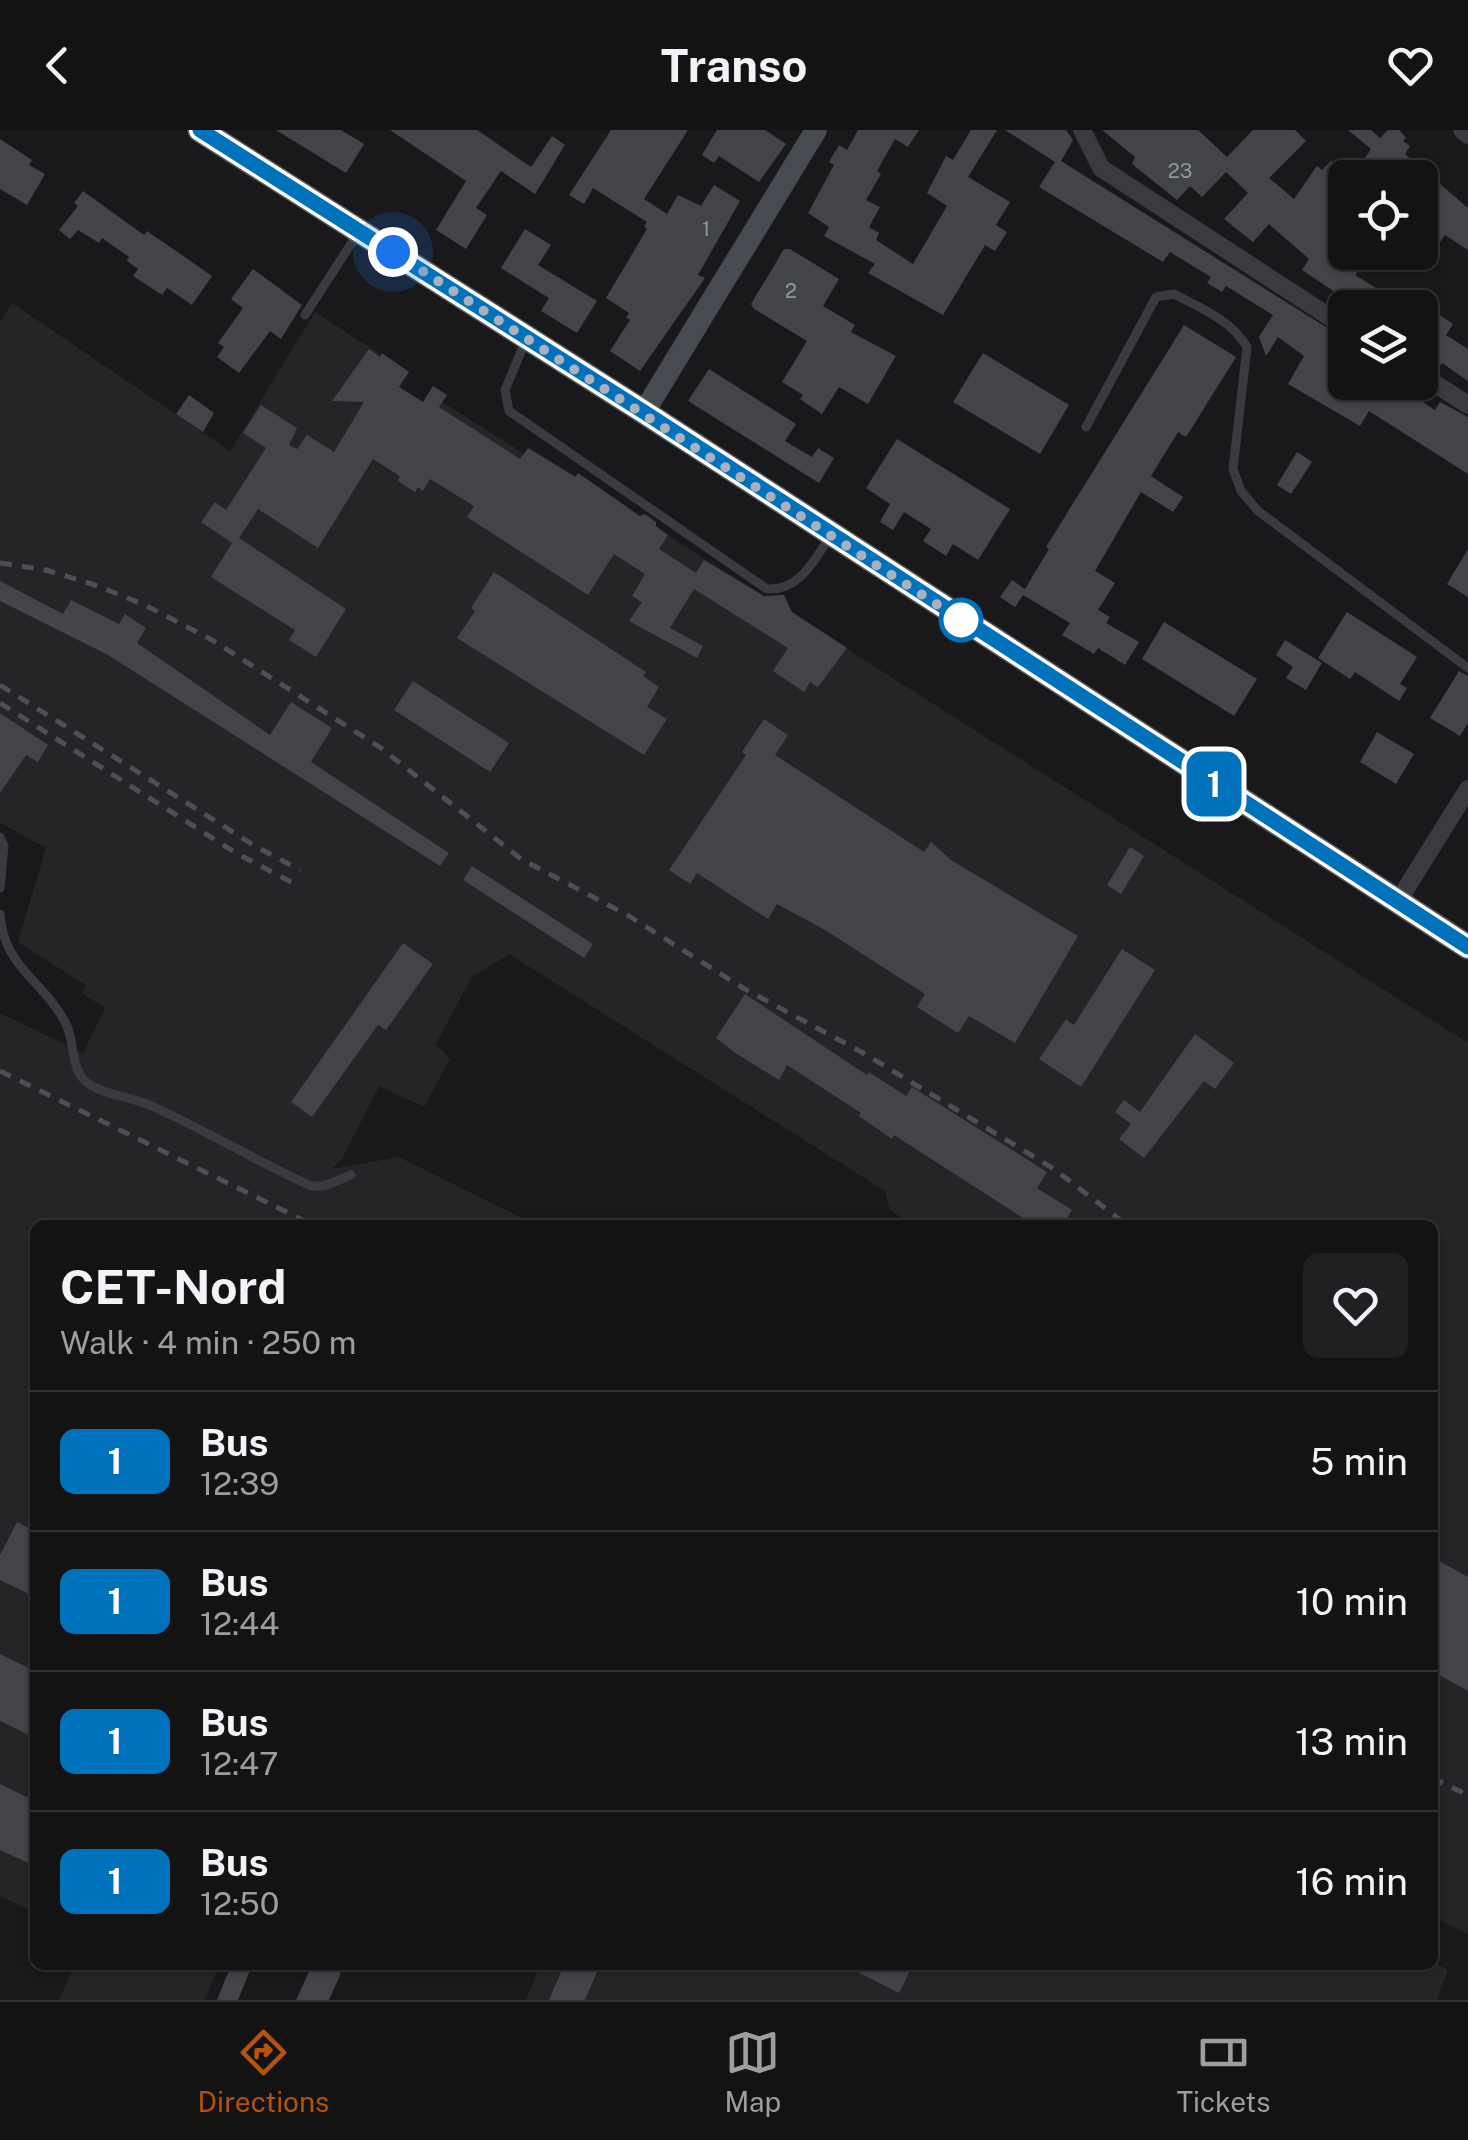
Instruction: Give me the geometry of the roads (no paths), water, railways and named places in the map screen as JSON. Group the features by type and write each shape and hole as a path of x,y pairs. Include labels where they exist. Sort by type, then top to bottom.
{"main road":[{"path":"200,130 644,412 1468,947"}],"street":[{"path":"644,412 816,130"},
{"path":"1082,130 1101,168 1328,316"},
{"path":"1462,130 1468,135"},
{"path":"1438,386 1468,405"},
{"path":"1398,903 1468,788"}],"lane":[{"path":"305,315 360,231"},
{"path":"1086,427 1156,298 1174,294 1226,322 1237,330 1246,347 1234,468 1241,491 1258,511 1468,668"},
{"path":"527,337 505,390 509,411 768,589 779,590 797,583 831,535"},
{"path":"0,837 4,846 0,888"},
{"path":"0,914 7,949 61,1014 72,1036 76,1066 90,1085 149,1104 311,1186 324,1186 351,1175"}],"railway":[{"path":"0,563 46,570 95,585 145,605 212,640 381,748 521,859 629,916 743,988 865,1054 1054,1169 1120,1220"},
{"path":"0,685 255,846 300,870"},
{"path":"0,703 236,853 291,882"},
{"path":"0,1071 303,1220"},
{"path":"1438,1781 1468,1795"}]}
